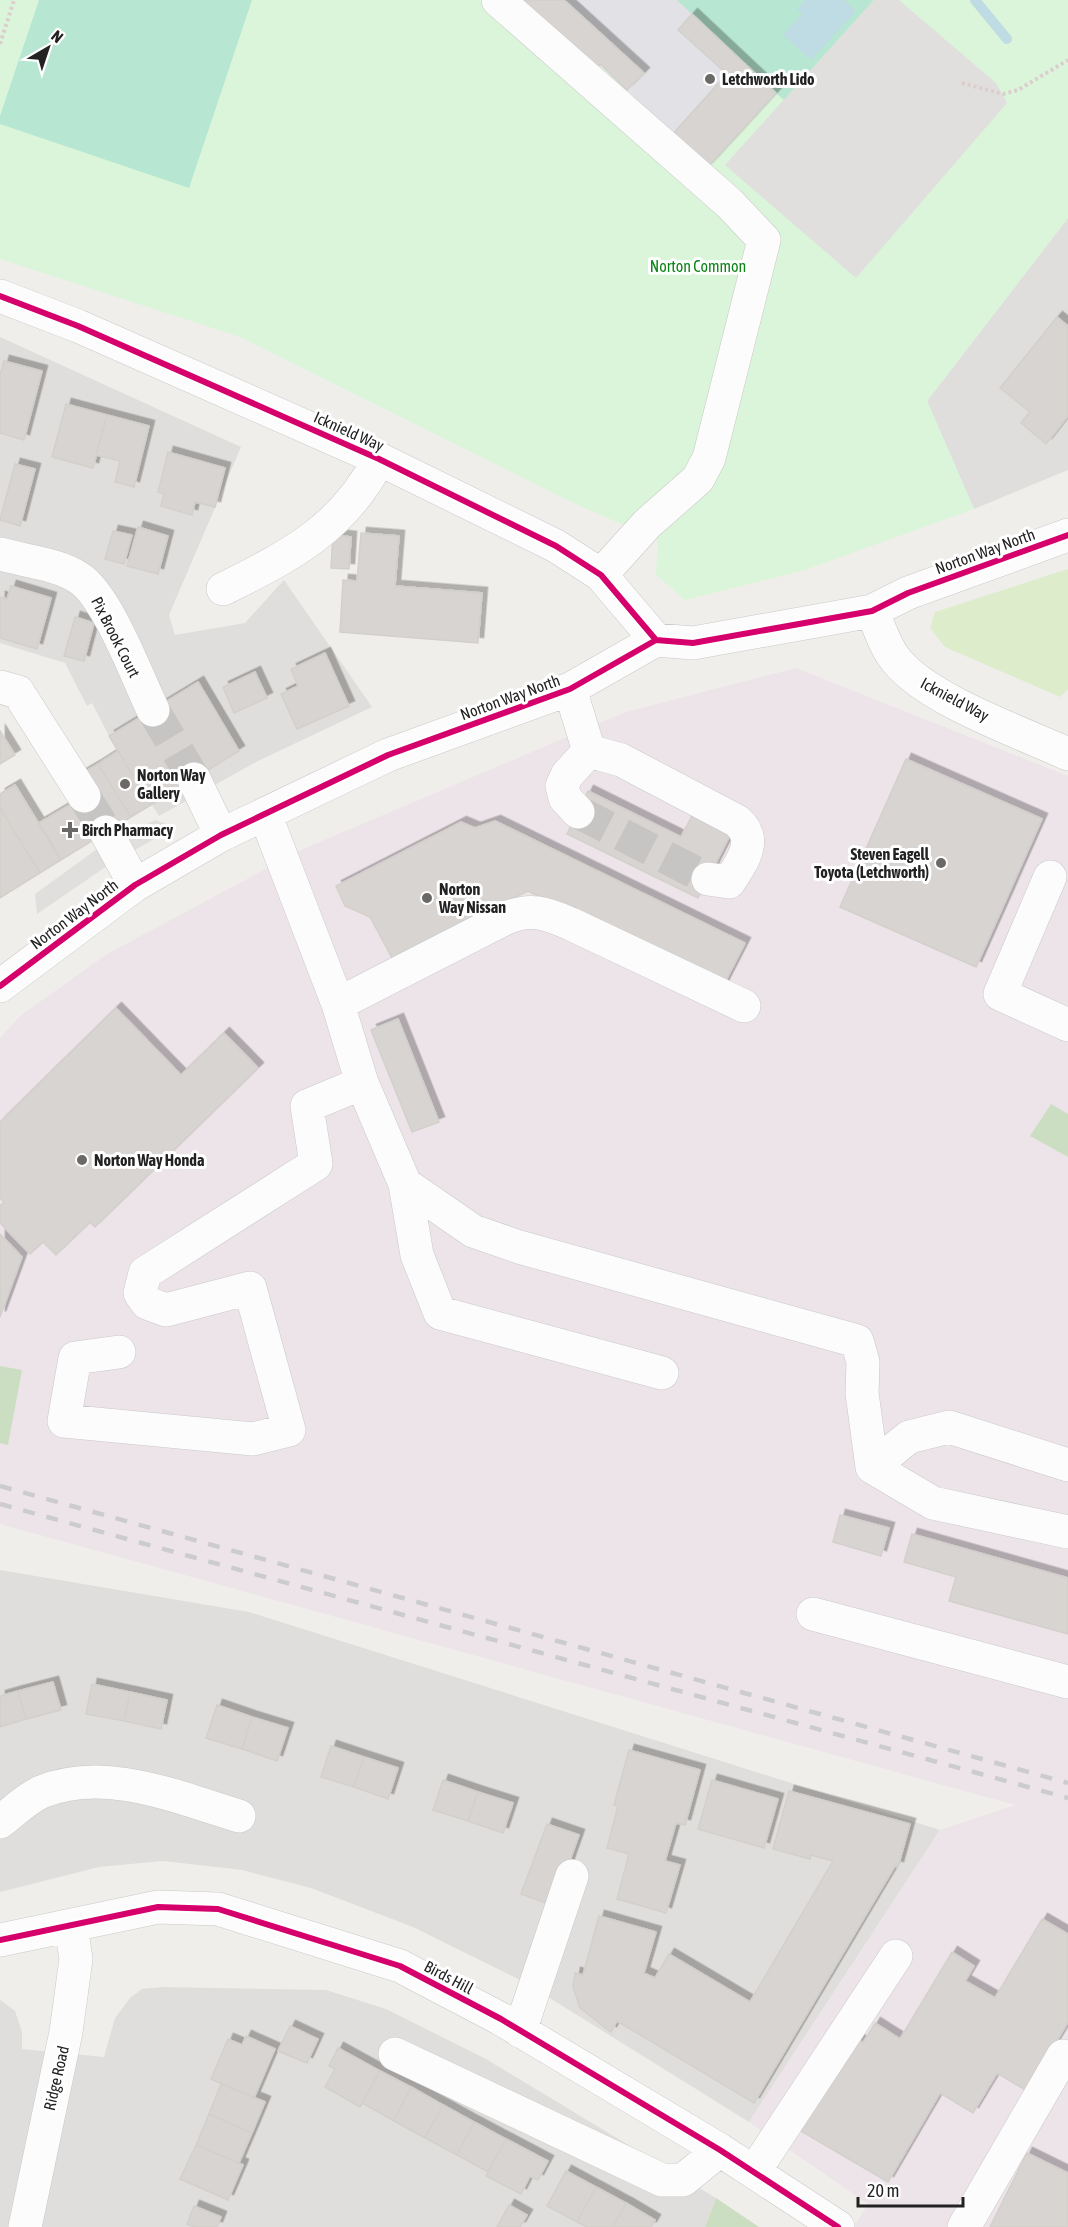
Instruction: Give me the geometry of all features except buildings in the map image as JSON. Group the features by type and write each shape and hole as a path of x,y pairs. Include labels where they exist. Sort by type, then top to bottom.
{"street":[{"path":"498,0 729,203 764,240 709,458 698,479 647,524 601,575"},
{"name":"Icknield Way","path":"0,296 78,326 379,459 556,546 601,575 656,640"},
{"path":"223,589 278,562 330,525 365,486 379,459"},
{"name":"Norton Way North","path":"0,986 135,885 221,835 388,754 570,690 656,640 693,643 872,611 908,593 1068,535"},
{"name":"Pix Brook Court","path":"0,554 63,571 89,585 112,622 153,710"},
{"name":"Icknield Way","path":"872,611 895,659 909,674 954,701 1068,754"},
{"path":"0,687 18,692 84,796"},
{"path":"570,690 590,751"},
{"path":"578,812 565,798 562,786 567,775 590,751"},
{"path":"590,751 621,760 737,820 747,830 749,841 729,882 708,879"},
{"path":"194,779 221,835"},
{"path":"265,814 338,1004 362,1083 405,1184 417,1255 440,1313 662,1373"},
{"path":"106,832 135,885"},
{"path":"1050,877 1000,994 1068,1025"},
{"path":"338,1004 518,912 543,911 744,1006"},
{"path":"119,1352 75,1358 64,1421 253,1439 289,1430 250,1288 166,1310 147,1303 140,1293 145,1273 316,1164 307,1106 362,1083"},
{"path":"405,1184 473,1231 519,1248 857,1341 863,1362 862,1393 872,1467"},
{"path":"872,1467 909,1437 949,1427 1068,1465"},
{"path":"872,1467 933,1503 1068,1532"},
{"path":"813,1614 1068,1682"},
{"path":"0,1822 39,1793 62,1785 88,1782 121,1782 239,1816"},
{"path":"520,2031 572,1876"},
{"name":"Birds Hill","path":"0,1940 158,1907 218,1909 399,1966 520,2031 720,2150 838,2227"},
{"name":"Ridge Road","path":"25,2227 66,2032 76,1959 70,1927"},
{"path":"754,2172 896,1956"},
{"path":"395,2054 662,2180 683,2180 720,2150"},
{"path":"964,2227 1063,2056"}],"path":[{"path":"0,44 14,0"},
{"path":"962,83 1003,94 1018,90 1068,60"}],"shaded area":[{"path":"564,0 677,0 692,14 678,30 727,74 672,135 630,97 632,93 627,90 643,73"},
{"path":"874,0 899,0 996,83 1007,103 856,278 725,165"},
{"path":"1068,218 1068,470 974,509 927,401"},
{"path":"0,337 241,447 169,615 175,635 245,623 284,580 372,707 258,761 159,816 109,736 92,703 87,706 65,663 0,643"},
{"path":"796,668 1068,776 1068,2227 854,2227 868,2204 749,2122 940,1830 1015,1805 0,1524 0,1038 20,1016 107,954 303,849 626,712"},
{"path":"155,820 175,827 107,866 37,914 35,894 97,849"},
{"path":"0,1570 249,1612 940,1830 749,2122 524,1982 413,1927 311,1888 242,1870 163,1861 99,1867 0,1892"},
{"path":"162,1987 326,1990 386,2009 486,2059 716,2198 705,2227 0,2227 0,2000 15,2011 22,2032 22,2049 104,2057 115,2018 130,1998 142,1989"}],"green space":[{"name":"Norton Common","path":"0,0 1068,0 1068,218 927,401 974,509 805,570 685,600 656,575 658,540 569,501 240,337 0,259"},
{"path":"39,0 252,0 189,188 0,124 0,116"},
{"name":"Letchworth Lido","path":"518,0 874,0 784,100 776,93 707,168 630,97 632,93 600,64"},
{"path":"1068,569 1068,689 1060,697 945,647 930,628 935,612"},
{"path":"1051,1104 1068,1114 1068,1157 1030,1136"},
{"path":"0,1366 22,1370 8,1445 0,1443"},
{"path":"716,2198 759,2227 705,2227"}],"water":[{"path":"806,0 844,0 856,11 811,60 783,35 802,14 797,9"}],"waterway":[{"path":"975,0 1007,39"}],"tunnel":[{"path":"153,710 194,779"},
{"path":"84,796 106,832"},
{"path":"578,812 708,879"}],"railway":[{"path":"0,1486 1068,1783"},
{"path":"0,1504 1068,1798"}],"cycle path":[{"path":"0,296 78,326 379,459 556,546 601,575 656,640"},
{"path":"0,986 135,885 221,835 388,755 570,689 656,640 693,643 872,611 908,593 1068,535"},
{"path":"0,1940 158,1907 218,1909 400,1966 501,2019 720,2150 838,2227"}],"place":[{"name":"Letchworth Lido","path":"710,79"},
{"name":"Norton Way Gallery","path":"125,784"},
{"name":"Birch Pharmacy","path":"70,830"},
{"name":"Steven Eagell Toyota (Letchworth)","path":"941,863"},
{"name":"Norton Way Nissan","path":"427,898"},
{"name":"Norton Way Honda","path":"82,1160"}]}
